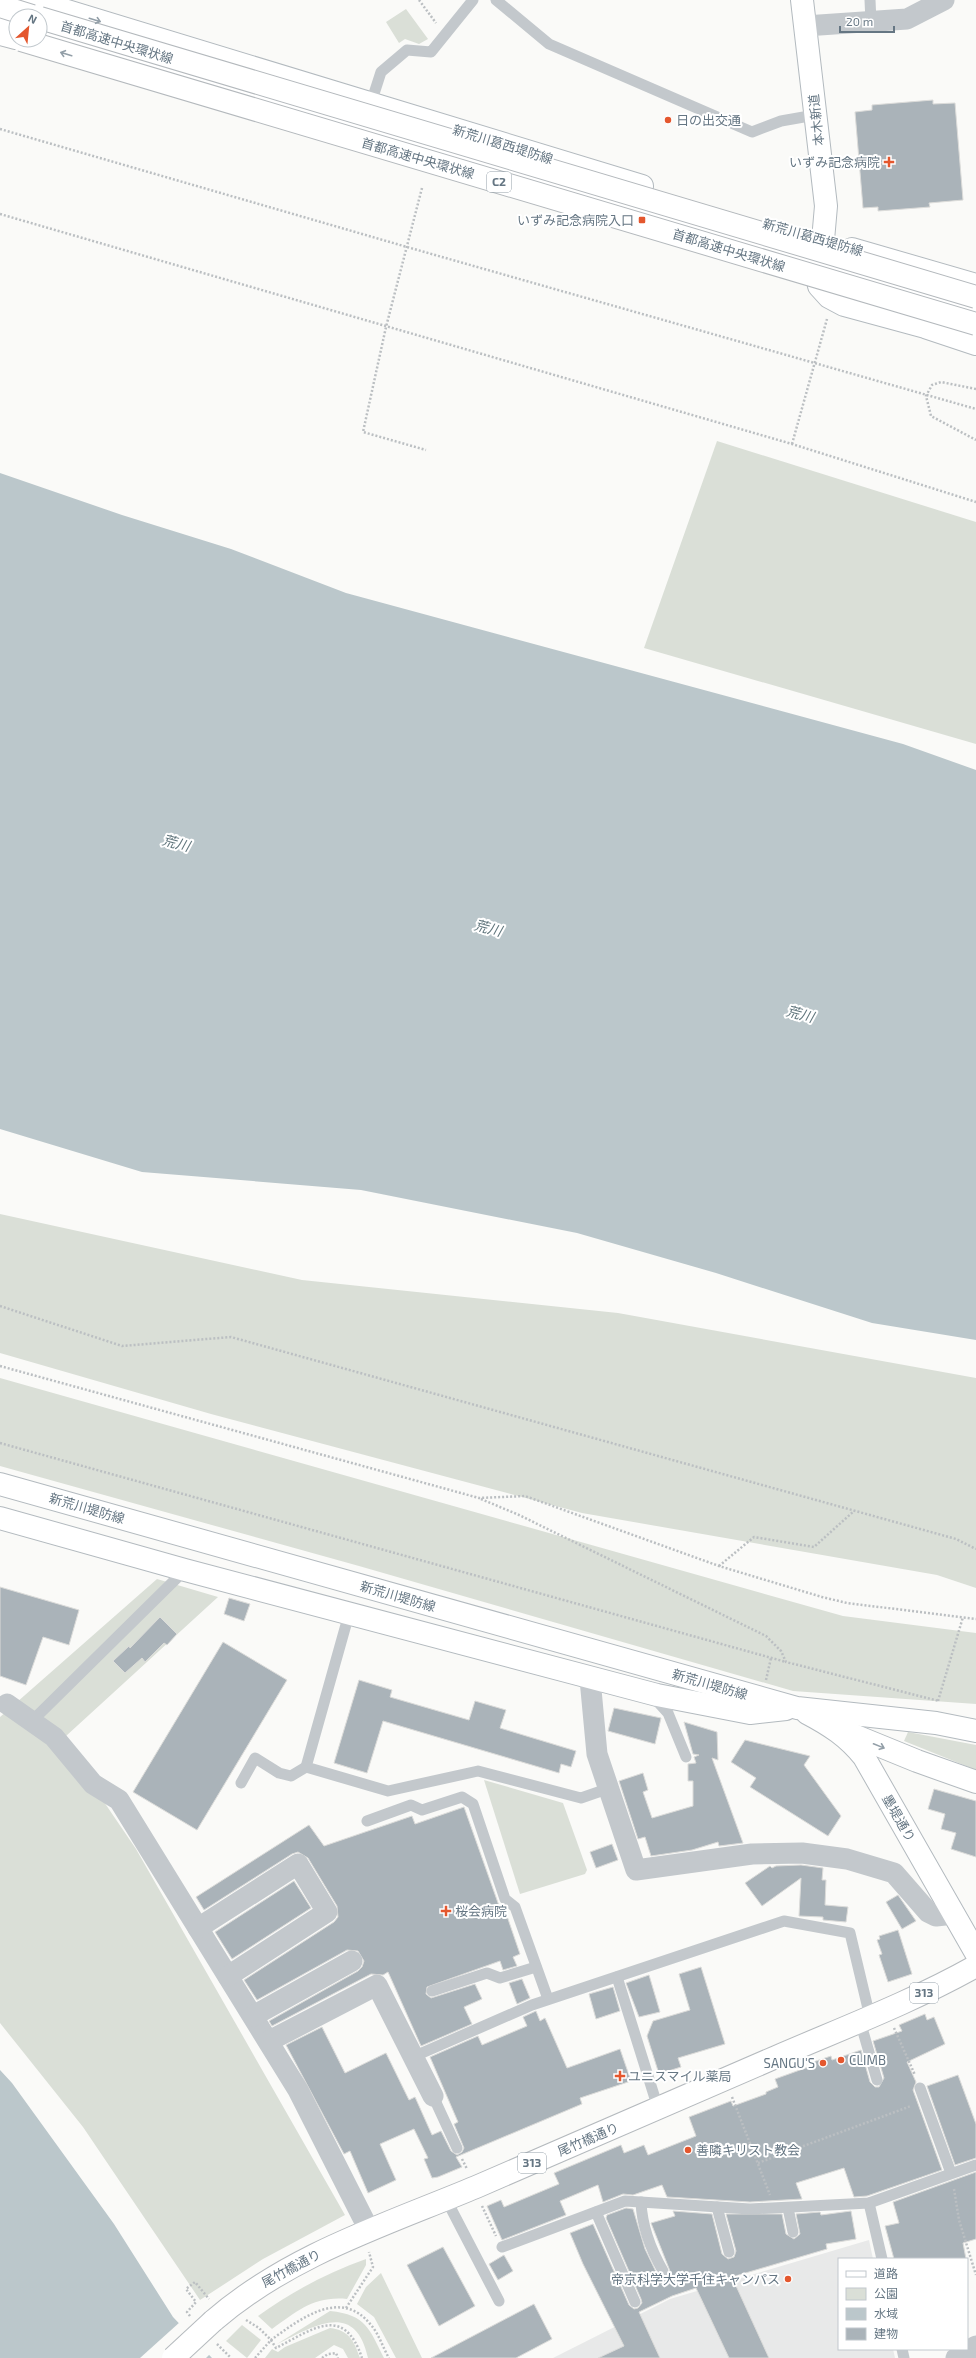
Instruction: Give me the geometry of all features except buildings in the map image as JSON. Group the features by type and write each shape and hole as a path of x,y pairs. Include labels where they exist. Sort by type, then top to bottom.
{"main road":[{"name":"新荒川葛西堤防線","path":"31,0 976,285"},
{"name":"本木新道","path":"802,0 826,206 823,240 818,266 818,286 822,292 836,301 976,344"},
{"name":"首都高速中央環状線","path":"48,20 976,297"},
{"name":"新荒川葛西堤防線","path":"48,33 818,266 976,311"},
{"name":"首都高速中央環状線","path":"48,48 976,324"},
{"name":"新荒川堤防線","path":"0,1484 797,1708 936,1723 976,1731"},
{"name":"新荒川堤防線","path":"0,1518 185,1570 657,1695 750,1713 797,1708"},
{"name":"墨堤通り","path":"797,1708 831,1725 845,1736 864,1757 976,1953"},
{"path":"831,1725 903,1756 976,1782"},
{"name":"尾竹橋通り","path":"173,2358 212,2311 285,2269 369,2230 446,2199 865,2019 943,1984 976,1966"}],"street":[{"path":"0,14 4,0"},
{"path":"805,26 907,19 944,0"},
{"path":"590,1678 597,1754 607,1789 636,1870 752,1854 802,1852 847,1860 894,1873 928,1912 936,1916 954,1914"},
{"path":"3,1701 54,1737 93,1784 119,1800 298,2090 369,2230"},
{"path":"198,1928 298,1864 327,1912 228,1976"},
{"path":"253,2016 352,1961"},
{"path":"269,2041 378,1985 415,2056 433,2096"},
{"path":"956,2358 976,2346"}],"lane":[{"path":"371,103 381,72 407,50 431,52 473,0"},
{"path":"496,0 550,44 752,132 781,121 816,115"},
{"path":"870,0 872,22"},
{"path":"32,1721 185,1570"},
{"path":"241,1783 255,1758 279,1773 291,1776 306,1767 349,1614"},
{"path":"657,1695 658,1702 668,1713 686,1758"},
{"path":"306,1767 388,1791 478,1771 581,1798 607,1789"},
{"path":"367,1821 411,1805 422,1810 462,1797 473,1804 505,1899 515,1907 548,1999"},
{"path":"415,2056 532,2004 784,1921 850,1933 877,2080"},
{"path":"432,1991 487,1973 500,1978 536,1967"},
{"path":"617,1977 658,2108"},
{"path":"920,2088 951,2173"},
{"path":"433,2096 457,2148"},
{"path":"502,2247 625,2201 717,2207 775,2208 869,2203 976,2165"},
{"path":"446,2199 499,2301"},
{"path":"641,2202 642,2214 652,2252 663,2271"},
{"path":"869,2203 882,2258"},
{"path":"717,2207 729,2252"},
{"path":"788,2208 793,2232"},
{"path":"596,2212 635,2302"}],"path":[{"path":"419,0 445,34"},
{"path":"0,129 407,247 814,362 926,396 976,409"},
{"path":"422,188 386,327 363,432 426,450"},
{"path":"0,214 792,444 976,502"},
{"path":"792,444 828,317"},
{"path":"976,389 941,382 932,385 926,396 931,416 976,440"},
{"path":"0,1306 122,1346 231,1337 956,1539 976,1549"},
{"path":"0,1366 479,1498 519,1515 766,1636 782,1651 786,1662"},
{"path":"0,1443 364,1546 771,1658 946,1704"},
{"path":"479,1498 525,1496 719,1566 847,1603 976,1619"},
{"path":"719,1566 754,1537 814,1547 854,1511"},
{"path":"938,1702 963,1617"},
{"path":"765,1683 771,1658"},
{"path":"895,2028 920,2088"},
{"path":"733,2098 775,2208"},
{"path":"758,2163 925,2100"},
{"path":"951,2173 960,2220 976,2275"},
{"path":"480,2202 502,2247"},
{"path":"346,2308 373,2267 369,2251"},
{"path":"196,2302 186,2289 195,2282 212,2311"},
{"path":"255,2358 271,2340 313,2312 327,2308 346,2308 363,2317 372,2326 389,2358"},
{"path":"241,2318 259,2328 271,2340 276,2348 307,2332 331,2325 338,2325 352,2334 362,2358"},
{"path":"322,2358 328,2354 336,2353 338,2358"}],"shaded area":[{"name":"帝京科学大学千住キャンパス","path":"869,2240 873,2258 838,2258 838,2350 893,2350 895,2358 553,2358 670,2299"}],"green space":[{"path":"406,9 428,39 419,44 405,39 399,43 386,22"},
{"path":"717,441 976,522 976,744 644,648"},
{"path":"0,1214 302,1280 618,1313 976,1378 976,1588 937,1575 582,1513 211,1414 0,1353"},
{"path":"0,1378 843,1616 976,1633 976,1704 793,1691 359,1566 0,1466"},
{"path":"157,1579 218,1597 54,1747 102,1799 136,1849 345,2215 263,2259 200,2300 83,2127 0,2023 0,1717"},
{"path":"908,1732 976,1745 976,1770 904,1741"},
{"path":"484,1780 563,1803 587,1870 585,1874 520,1894"},
{"path":"366,2259 366,2265 347,2299 315,2302 298,2311 272,2329 258,2316 283,2299 310,2284 337,2270"},
{"path":"381,2273 422,2358 396,2358 374,2317 357,2304 366,2287"},
{"path":"330,2311 352,2316 365,2325 370,2331 384,2358 368,2358 362,2340 353,2329 343,2323 331,2322 318,2325 277,2344"},
{"path":"242,2325 261,2340 247,2358 226,2341"},
{"path":"330,2328 342,2331 350,2337 360,2358 348,2358 343,2349 334,2345 315,2358 265,2358 272,2349 278,2352 285,2347"}],"water":[{"name":"荒川","path":"0,473 122,515 231,549 346,593 903,744 976,770 976,1340 872,1323 716,1273 577,1233 361,1190 142,1172 0,1129"},
{"path":"0,2070 12,2083 114,2224 173,2317 212,2358 0,2358"}],"pier":[{"path":"180,2322 210,2354 206,2358 140,2358"}],"place":[{"name":"日の出交通","path":"668,120"},
{"name":"いずみ記念病院","path":"889,162"},
{"name":"いずみ記念病院入口","path":"642,220"},
{"name":"桜会病院","path":"446,1911"},
{"name":"CLIMB","path":"841,2060"},
{"name":"SANGU'S","path":"823,2063"},
{"name":"ユニスマイル薬局","path":"620,2076"},
{"name":"善隣キリスト教会","path":"688,2150"},
{"name":"帝京科学大学千住キャンパス","path":"788,2279"}]}
